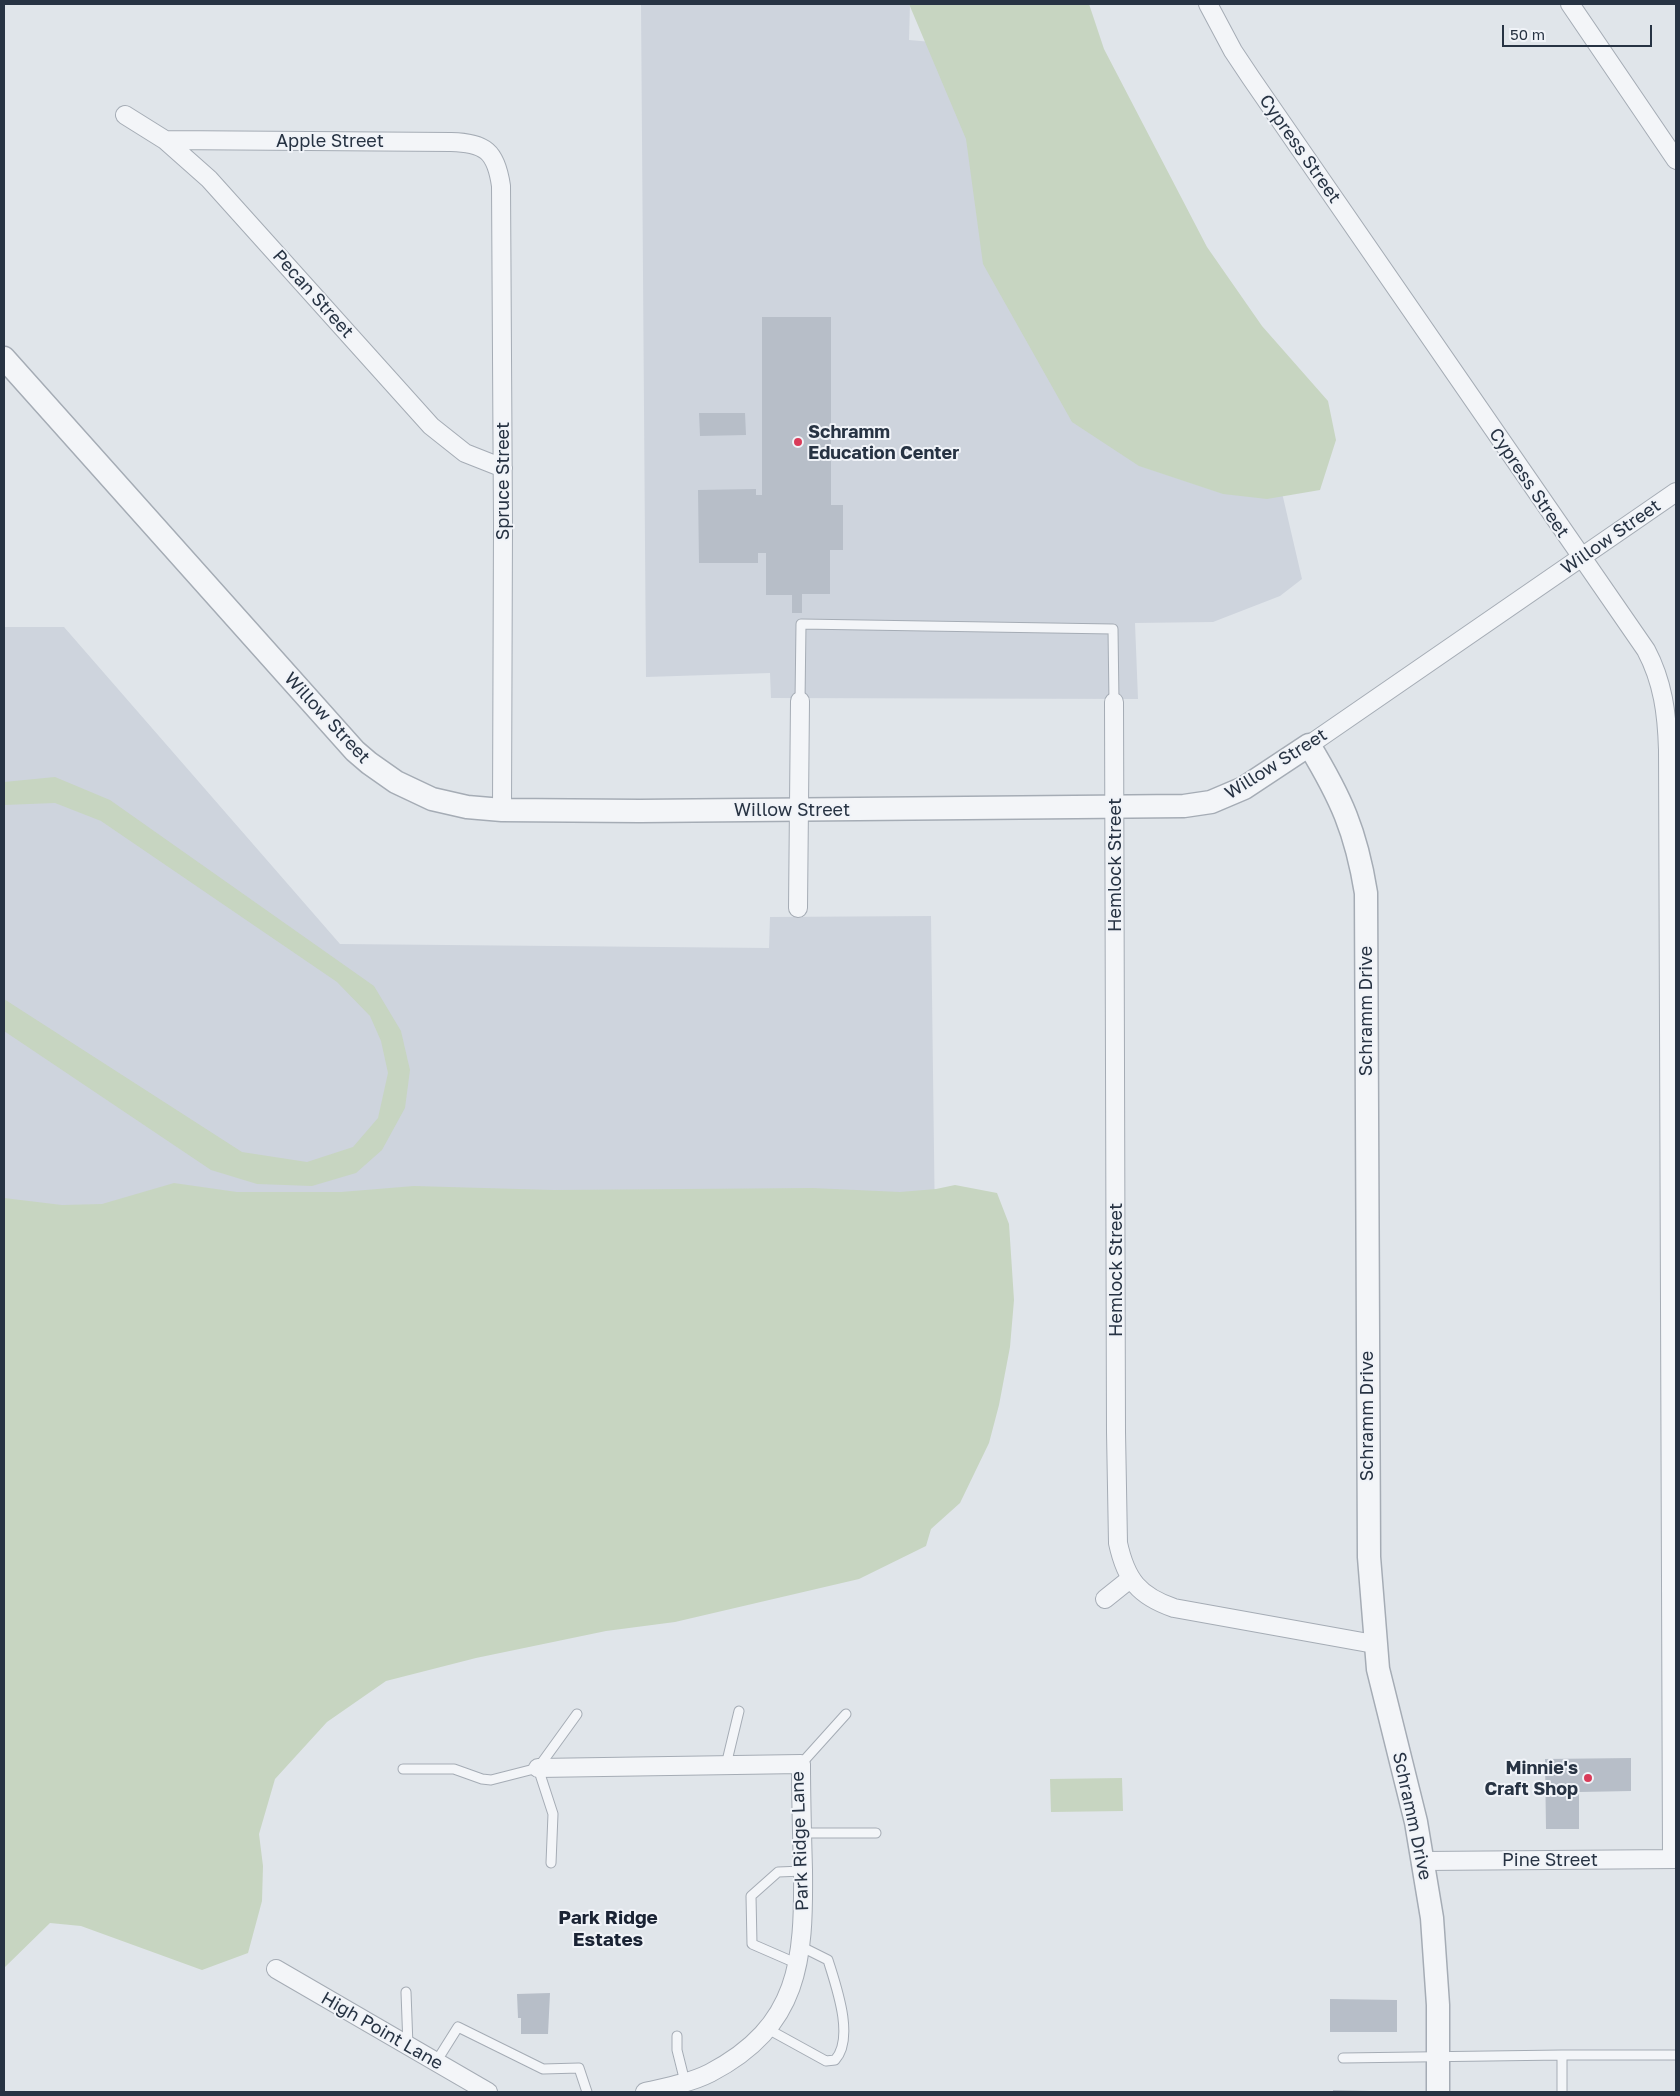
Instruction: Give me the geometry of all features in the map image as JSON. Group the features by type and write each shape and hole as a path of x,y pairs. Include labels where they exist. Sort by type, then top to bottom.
{"street":[{"name":"Cypress Street","path":"1208,4 1247,71 1649,656 1659,677 1667,722 1674,1859"},
{"path":"1570,4 1676,160"},
{"name":"Pecan Street","path":"125,115 165,140 209,179 431,426 465,454 503,468"},
{"name":"Apple Street","path":"165,140 458,142 484,147 491,154"},
{"name":"Spruce Street","path":"491,154 501,186 503,468 502,810"},
{"name":"Willow Street","path":"4,358 329,723 369,763 396,782 432,799 466,808 502,810 799,810 1184,806 1211,802 1244,788 1309,745 1676,492"},
{"path":"798,908 800,701"},
{"name":"Hemlock Street","path":"1114,702 1118,1543 1125,1569 1139,1590 1174,1608 1374,1644"},
{"name":"Schramm Drive","path":"1309,745 1346,811 1360,854 1366,892 1366,1458 1374,1644 1384,1700 1414,1814 1424,1861 1434,1946 1438,2092"},
{"path":"1105,1600 1130,1579"},
{"name":"Park Ridge Lane","path":"538,1768 801,1764 804,1926 798,1964 786,2000 759,2037 724,2064 691,2085 645,2092"},
{"name":"Pine Street","path":"1424,1861 1674,1859"},
{"name":"High Point Lane","path":"276,1969 488,2092"}],"lane":[{"path":"800,701 800,624 1113,629 1114,702"},
{"path":"726,1765 739,1711"},
{"path":"403,1769 454,1769 482,1779 491,1780 538,1768 577,1714"},
{"path":"801,1764 846,1714"},
{"path":"538,1768 553,1814 552,1863"},
{"path":"802,1833 876,1833"},
{"path":"798,1964 752,1944 752,1896 778,1872 803,1871"},
{"path":"766,2028 826,2061 835,2060 841,2054 843,2009 828,1960 802,1947"},
{"path":"406,1992 408,2046"},
{"path":"436,2062 458,2027 543,2069 579,2068 587,2092"},
{"path":"677,2036 677,2050 691,2085"},
{"path":"1562,2055 1562,2092"},
{"path":"1343,2058 1676,2055"}],"shaded area":[{"path":"641,4 910,4 909,40 1058,53 1247,342 1302,579 1280,596 1213,622 1135,623 1138,699 771,698 770,673 646,677"},
{"path":"4,627 64,627 340,944 769,948 770,917 931,916 935,1229 4,1230"}],"green space":[{"path":"909,4 1089,4 1104,49 1207,247 1262,326 1328,401 1336,440 1320,490 1267,499 1223,494 1139,466 1072,422 983,264 966,139"},
{"path":"55,777 110,800 374,986 401,1031 410,1070 405,1108 382,1150 356,1173 312,1186 257,1184 211,1170 4,1031 4,999 242,1152 307,1162 353,1147 378,1118 388,1073 381,1041 370,1016 337,982 101,821 55,803 4,805 4,782"},
{"path":"174,1183 237,1192 341,1192 414,1186 554,1190 812,1188 900,1192 936,1189 955,1185 997,1193 1009,1224 1014,1300 1010,1347 999,1405 989,1443 960,1503 931,1529 926,1546 859,1579 675,1622 606,1631 476,1658 386,1681 327,1722 275,1779 259,1834 263,1866 262,1901 248,1953 202,1970 81,1926 50,1923 4,1968 4,1198 62,1205 102,1204"},
{"path":"1122,1778 1123,1811 1051,1812 1050,1779"}],"building":[{"path":"762,317 831,317 831,505 843,505 843,550 830,550 830,594 802,594 802,613 792,613 792,595 766,595 766,553 758,553 758,563 699,563 698,490 756,489 756,495 762,495"},
{"path":"699,413 745,413 746,435 700,436"},
{"path":"1631,1758 1631,1791 1579,1792 1579,1829 1546,1829 1545,1759"},
{"path":"550,1993 548,2034 521,2034 521,2018 518,2018 517,1994"},
{"path":"1330,1999 1397,2000 1397,2032 1330,2032"},
{"path":"1333,2090 1370,2091 1370,2092 1333,2092"}],"place":[{"name":"Schramm Education Center","path":"798,442"},
{"name":"Minnie's Craft Shop","path":"1588,1778"}],"district":[{"name":"Park Ridge Estates","path":"608,1929"}]}
